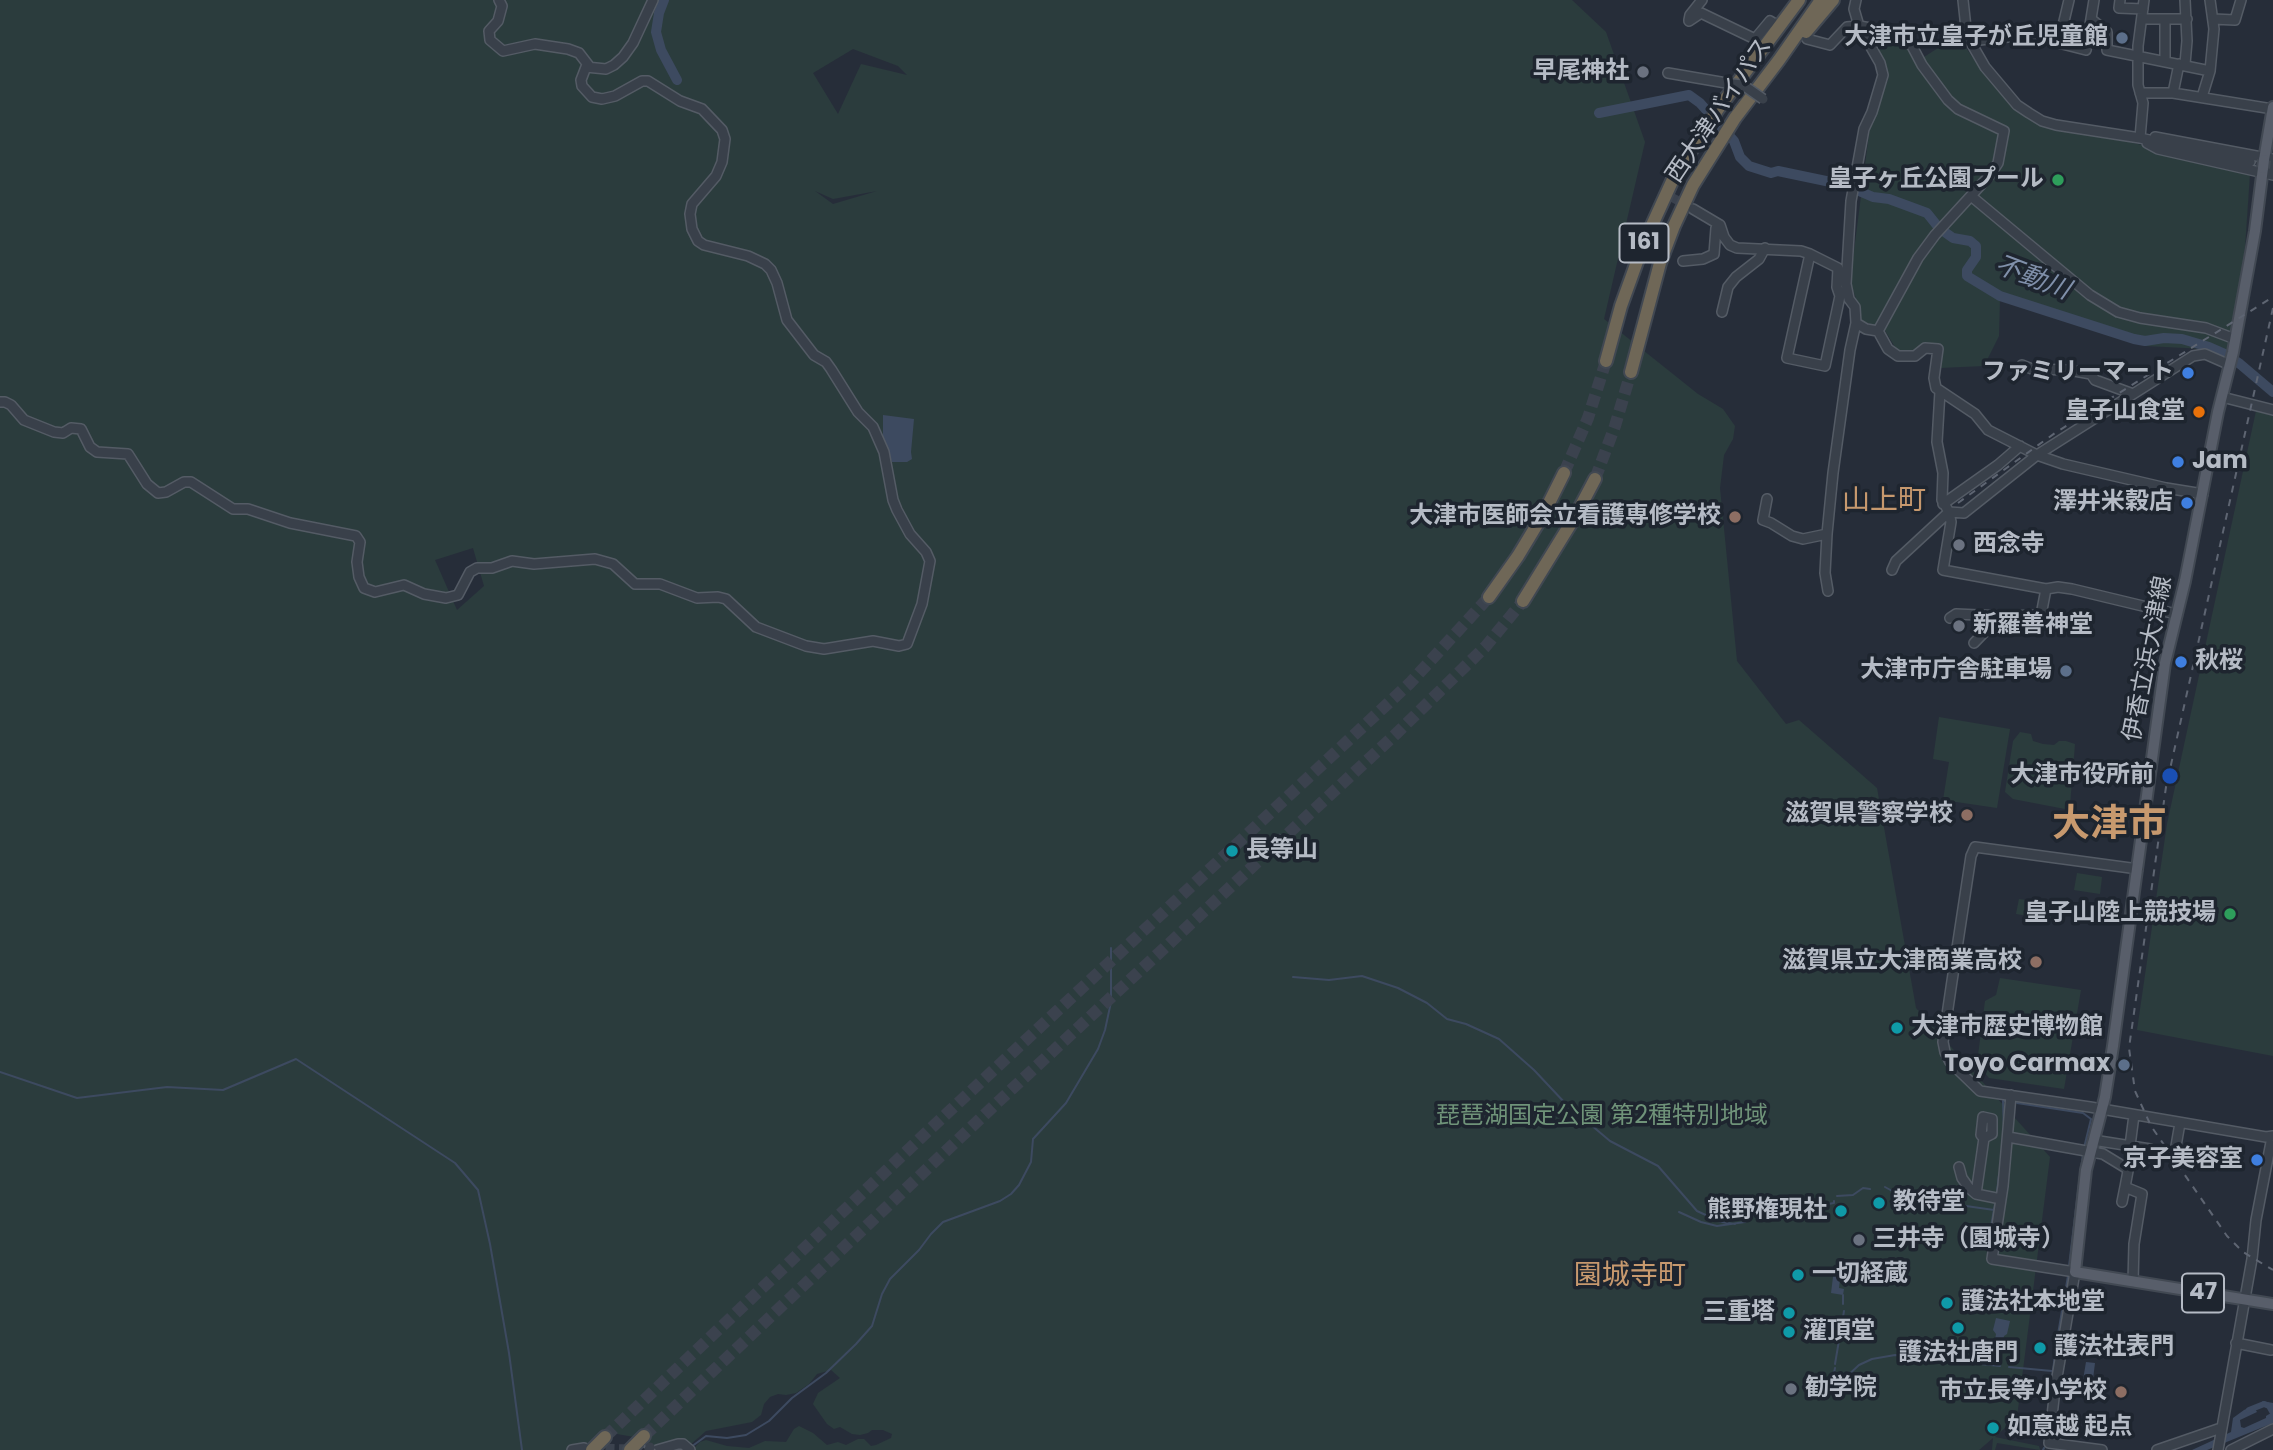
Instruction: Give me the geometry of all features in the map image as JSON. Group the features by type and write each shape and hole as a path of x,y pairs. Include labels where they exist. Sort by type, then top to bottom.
{"highway":[{"name":"西大津バイパス","path":"1606,361 1621,306 1658,209 1681,165 1718,109 1800,0"},
{"name":"西大津バイパス","path":"1631,372 1660,263 1693,185 1735,118 1780,60 1821,0"},
{"path":"1780,60 1833,0"},
{"path":"1489,597 1518,556 1564,473"},
{"path":"1523,601 1595,479"},
{"path":"588,1449 605,1437"}],"main road":[{"name":"伊香立浜大津線","path":"2075,1272 2085,1151 2093,1140 2102,1109 2111,1059 2165,663 2231,360 2268,166 2273,108"},
{"name":"47","path":"2075,1272 2273,1304"}],"street":[{"path":"499,0 502,6 498,20 489,31 490,40 503,51 535,44 568,49 579,53 589,66"},
{"path":"0,402 5,401 11,405 24,420 54,432 80,429 90,447 97,452 128,454 147,484 158,493 166,492 184,482 191,482 233,509 248,509 300,526 356,536 360,542 356,562 359,577 364,587 375,592 404,584 424,594 446,598 458,595 470,572 477,568 492,568 512,561 534,564 595,559 613,564 635,584 660,584 697,598 726,599 756,627 806,646 824,649 873,641 899,646 907,644 922,604 930,561 926,552 910,534 897,510 884,452 873,427 858,412 826,362 814,355 787,320 780,291 771,270 748,256 704,245 698,241 692,229 692,204 716,176 722,162 725,139 722,130 702,108 680,101 645,81 608,99 592,97 581,82 584,69 589,66 606,69 619,61 633,43 653,0"},
{"path":"1702,0 1690,15 1689,22 1701,13 1755,39 1770,21 1775,24"},
{"path":"1810,254 1787,358 1825,366 1844,299 1851,201 1864,129 1883,75 1880,63 1859,26 1854,9 1856,0"},
{"path":"1963,0 1970,41 1985,67 2029,114 2056,125 2140,138 2250,162"},
{"path":"2059,42 2069,0"},
{"path":"1970,41 2027,35 2086,50 2094,0"},
{"path":"2120,0 2119,8 2143,9 2165,19 2187,19"},
{"path":"2173,93 2182,64 2187,19 2185,0"},
{"path":"2202,97 2210,71 2213,19 2210,0"},
{"path":"2213,19 2235,20 2241,0"},
{"path":"2140,138 2143,103 2137,85 2143,9"},
{"path":"2091,19 2107,32 2107,50 2210,71"},
{"path":"2165,19 2165,61"},
{"path":"1807,39 1830,45 1847,27 1859,26 1888,31 1903,38 1912,46 1922,65 1948,100 1958,109 2004,131 1998,163 1935,234 1918,258 1878,331"},
{"path":"1668,73 1743,85 1763,99"},
{"path":"2140,93 2173,93 2273,108"},
{"path":"2140,138 2160,136 2268,166"},
{"path":"2140,138 2158,149 2268,166"},
{"path":"1971,196 2090,295 2118,312 2206,328 2235,339"},
{"path":"1693,209 1720,225 1724,237 1730,245 1737,248 1801,251 1838,268 1837,286 1840,296 1855,307 1856,323 1850,350 1827,534 1825,573 1828,591"},
{"path":"1683,261 1703,259 1714,254 1716,228 1720,225"},
{"path":"1722,312 1728,287 1759,259 1765,248"},
{"path":"1856,323 1866,329 1878,331"},
{"path":"1878,331 1888,349 1898,356 1914,356 1925,348 1938,349 1934,378 1936,388 1975,414 1988,430 2037,455 2063,464 2203,494"},
{"path":"1946,508 1964,513 2037,455 2202,353 2231,360"},
{"path":"2022,365 2032,369 2069,370 2091,374 2095,380 2133,394"},
{"path":"1940,391 1937,442 1943,473 1942,497 1951,522 1943,570 2046,589 2073,589 2176,614"},
{"path":"2222,397 2273,410"},
{"path":"1892,570 1896,561 1946,508 2020,446"},
{"path":"1768,499 1763,520 1791,536 1803,539 1827,534"},
{"path":"1950,618 1956,614 2041,615 2046,589"},
{"path":"1974,643 2000,616"},
{"path":"2138,869 1975,848 1972,851 1943,1042 1950,1062 1980,1091 2273,1137 2256,1220 2218,1450"},
{"path":"2011,1095 1992,1259 2075,1272 2055,1389 2049,1443 2102,1450"},
{"path":"2130,1146 2134,1115"},
{"path":"2176,1146 2180,1123"},
{"path":"2008,1137 2109,1156 2128,1171 2122,1202"},
{"path":"1976,1194 1984,1139"},
{"path":"2093,1140 2150,1149"},
{"path":"1958,1167 1962,1178 1976,1194 2001,1199"},
{"path":"2125,1187 2142,1194 2134,1244 2133,1282"},
{"path":"2236,1343 2271,1350"},
{"path":"2157,1450 2221,1429"},
{"path":"2231,1450 2273,1429"},
{"path":"647,1447 683,1444 690,1450"},
{"path":"572,1450 588,1449"}],"green space":[{"name":"琵琶湖国定公園 第2種特別地域","path":"0,0 1572,0 1606,32 1645,142 1604,319 1698,394 1723,409 1735,426 1733,439 1724,455 1720,488 1737,661 1786,724 1799,720 1877,788 1916,1008 2050,1157 2017,1417 1995,1437 2039,1446 2040,1450 1997,1443 1995,1450 1992,1450 1993,1438 1979,1450 692,1450 706,1440 749,1448 765,1441 786,1442 799,1426 827,1445 838,1442 846,1445 864,1439 871,1446 891,1438 892,1434 883,1430 872,1430 860,1435 840,1427 834,1429 827,1424 813,1404 818,1393 840,1378 831,1370 817,1374 796,1393 770,1397 764,1404 761,1415 752,1422 706,1431 690,1445 658,1449 647,1445 640,1438 617,1434 603,1436 589,1447 568,1450 0,1450","holes":["853,49 898,66 907,75 861,64 838,114 813,73","815,191 833,199 877,191 833,204","473,548 484,586 457,610 435,560"]},
{"path":"1866,31 1900,40 1924,57 1960,34 1981,70 2013,108 2068,131 2126,141 2250,173 2245,248 2229,360 2205,349 2145,346 2000,298 1999,336 1984,366 1939,368 1942,348 1927,343 1912,352 1898,352 1884,329 1860,320 1858,304 1850,282 1870,126 1888,80 1887,67"},
{"path":"2256,411 2273,416 2273,1056 2137,1030 2167,824"},
{"path":"1939,717 2010,729 1997,808 1943,800 1949,762 1933,759"},
{"path":"2020,732 2031,734 2033,741 2043,744 2054,745 2059,741 2066,741 2075,744 2070,805 2065,809 2013,799 2005,792 2013,741"},
{"path":"2077,873 2102,877 2100,894 2074,890"},
{"path":"2019,899 2064,906 2062,921 2016,914"},
{"path":"2000,978 2081,990 2064,1089 1989,1078 1977,1063 1985,1001 1996,995"}],"water":[{"path":"883,415 914,419 912,459 907,462 892,462 883,441"},
{"path":"2083,1014 2099,1017 2095,1039 2079,1036"},
{"path":"1834,1269 1841,1270 1839,1288 1844,1289 1843,1295 1831,1293"},
{"path":"1996,1318 2010,1321 2004,1336 2003,1353 1987,1350 1990,1339 1995,1340 1996,1334 1993,1330"},
{"path":"2086,1362 2095,1363 2092,1387 2082,1386"},
{"path":"2262,1401 2273,1403 2273,1423 2207,1450 2192,1450 2231,1432 2233,1418 2253,1406 2257,1412 2240,1420 2241,1427 2266,1418 2271,1413"}],"waterway":[{"path":"664,0 656,32 661,50 677,80"},
{"name":"不動川","path":"1599,113 1689,95 1700,103 1734,141 1740,157 1749,166 1771,173 1778,171 1845,185 1873,197 1889,199 1927,213 1939,228 1953,238 1970,241 1976,246 1976,257 1967,270 1967,276 2000,296 2134,339 2182,339 2209,347 2240,364 2273,392"},
{"path":"691,1447 706,1436 727,1438 746,1435 769,1421 792,1398 826,1373 872,1326 882,1294 890,1279 943,1222 1000,1201 1019,1185 1031,1162 1033,1139 1066,1103 1098,1049 1111,1002 1111,948"},
{"path":"1293,977 1329,980 1362,976 1398,988 1427,1003 1447,1019 1466,1024 1499,1039 1534,1070 1565,1103 1610,1141 1658,1166 1697,1211 1721,1222 1735,1224"},
{"path":"0,1072 77,1098 167,1087 223,1090 296,1059 455,1163 478,1190 509,1353 522,1450"},
{"path":"2004,1133 2005,1101"},
{"path":"2017,1103 2083,1113 2091,1119 2084,1148"},
{"path":"2081,1169 2083,1154"},
{"path":"1997,1191 1999,1175"},
{"path":"2069,1266 2080,1175"},
{"path":"1885,1187 1903,1197 1994,1210"},
{"path":"1837,1196 1853,1195 1863,1188 1870,1189"},
{"path":"1776,1213 1834,1201"},
{"path":"1987,1249 1995,1204"},
{"path":"1679,1212 1717,1226 1745,1222 1755,1214 1765,1212"},
{"path":"2056,1346 2068,1276"},
{"path":"1843,1295 1843,1304"},
{"path":"1835,1364 1844,1311"},
{"path":"2045,1437 2055,1354"},
{"path":"1835,1368 1833,1378 1844,1379 1859,1365 1872,1359 1895,1355 2000,1366"},
{"path":"2009,1367 2052,1371"},
{"path":"2249,1410 2264,1404 2269,1406 2273,1413"}],"tunnel":[{"path":"1660,191 1688,206"},
{"path":"1564,473 1588,418 1606,361"},
{"path":"1595,479 1631,372"},
{"path":"605,1437 928,1131 1410,683 1489,597"},
{"path":"644,1436 999,1101 1398,732 1486,646 1523,601"},
{"path":"592,1448 634,1449"}],"railway":[{"path":"1958,503 2055,433 2273,297"},
{"path":"2273,308 2166,787 2129,1048 2135,1091 2151,1126 2227,1236 2243,1252 2273,1270"}],"place":[{"name":"大津市立皇子が丘児童館","path":"2122,38"},
{"name":"早尾神社","path":"1643,72"},
{"name":"皇子ヶ丘公園プール","path":"2058,180"},
{"name":"ファミリーマート","path":"2188,373"},
{"name":"皇子山食堂","path":"2199,412"},
{"name":"Jam","path":"2178,462"},
{"name":"澤井米穀店","path":"2187,503"},
{"name":"大津市医師会立看護専修学校","path":"1735,517"},
{"name":"西念寺","path":"1959,545"},
{"name":"新羅善神堂","path":"1959,626"},
{"name":"秋桜","path":"2181,662"},
{"name":"大津市庁舎駐車場","path":"2066,671"},
{"name":"大津市役所前","path":"2170,776"},
{"name":"滋賀県警察学校","path":"1967,815"},
{"name":"長等山","path":"1232,851"},
{"name":"皇子山陸上競技場","path":"2230,914"},
{"name":"滋賀県立大津商業高校","path":"2036,962"},
{"name":"大津市歴史博物館","path":"1897,1028"},
{"name":"Toyo Carmax","path":"2124,1065"},
{"name":"京子美容室","path":"2257,1160"},
{"name":"教待堂","path":"1879,1203"},
{"name":"熊野権現社","path":"1841,1211"},
{"name":"三井寺（園城寺）","path":"1859,1240"},
{"name":"一切経蔵","path":"1798,1275"},
{"name":"護法社本地堂","path":"1947,1303"},
{"name":"三重塔","path":"1789,1313"},
{"name":"護法社唐門","path":"1958,1328"},
{"name":"灌頂堂","path":"1789,1332"},
{"name":"護法社表門","path":"2040,1348"},
{"name":"勧学院","path":"1791,1389"},
{"name":"市立長等小学校","path":"2121,1392"},
{"name":"如意越 起点","path":"1993,1428"}],"district":[{"name":"山上町","path":"1884,502"},
{"name":"大津市","path":"2109,826"},
{"name":"園城寺町","path":"1630,1277"}]}
